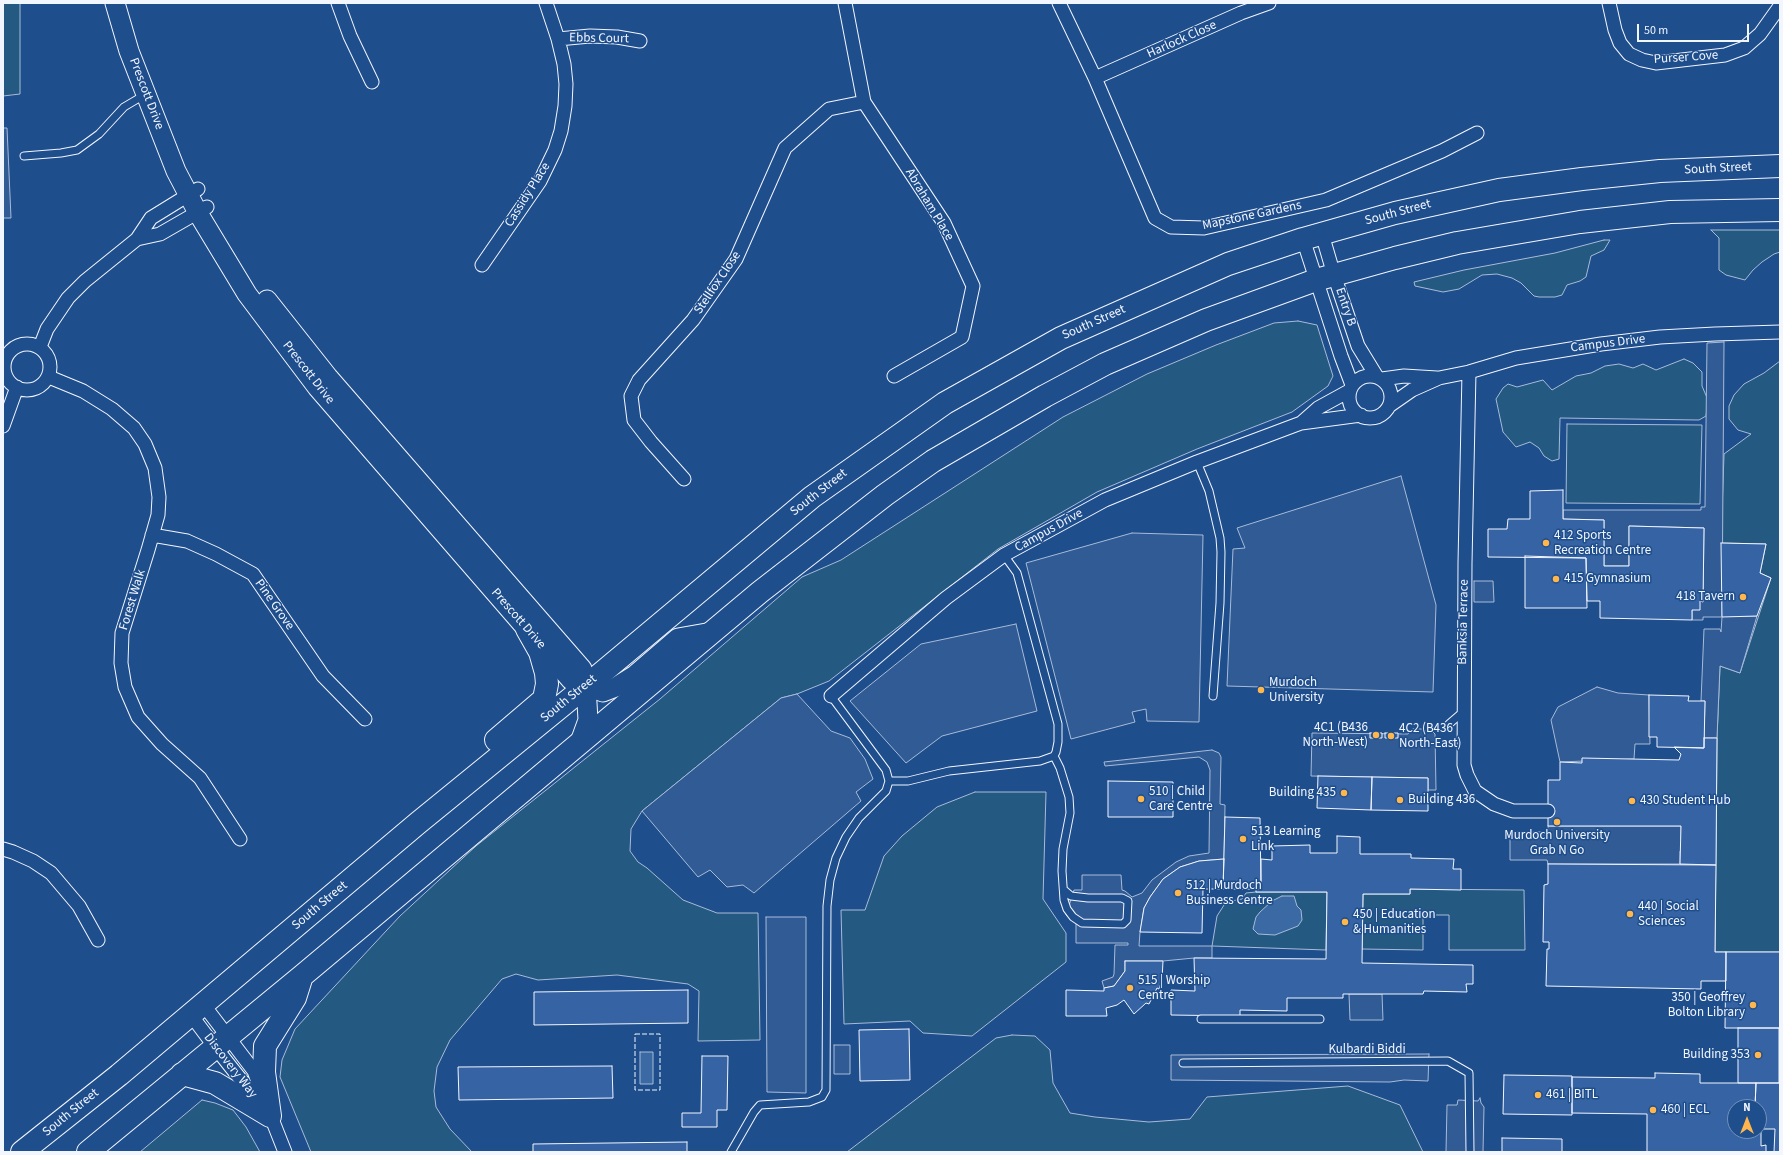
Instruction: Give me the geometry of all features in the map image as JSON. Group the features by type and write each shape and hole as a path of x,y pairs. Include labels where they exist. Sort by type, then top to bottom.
{"highway":[{"name":"South Street","path":"22,1152 119,1075 464,785 586,686 812,497 945,403 1061,338 1228,264 1313,236 1395,213 1499,190 1660,171 1780,166"},
{"path":"88,1152 302,976 767,587 885,494 933,461 986,429 1105,364 1206,320 1325,278 1394,258 1450,245 1580,222 1670,212 1780,210"},
{"path":"464,785 467,771 473,761 544,699 547,684 546,673 540,652 527,629"},
{"path":"270,1116 264,1072 265,1046 294,998 302,976"},
{"path":"182,1074 215,1082 270,1116"}],"street":[{"name":"Prescott Drive","path":"115,3 129,51 176,171 193,192 247,294 317,387 571,680 603,692 616,687 635,675 678,638 712,632"},
{"name":"Prescott Drive","path":"128,3 144,56 187,166 193,192"},
{"path":"338,3 350,36 372,82"},
{"name":"Cassidy Place","path":"482,265 540,181 555,150 561,131 566,84 564,64 558,39 546,3"},
{"name":"Abraham Place","path":"845,3 864,102 944,223 973,286 962,337 894,376"},
{"name":"Mapstone Gardens","path":"1059,3 1095,78 1155,218 1171,227 1204,228 1326,200 1442,151 1477,133"},
{"name":"Harlock Close","path":"1095,78 1241,13 1269,3"},
{"name":"Purser Cove","path":"1609,3 1615,30 1620,43 1629,54 1642,60 1656,63 1725,55 1744,48 1760,34 1780,6"},
{"name":"Ebbs Court","path":"558,39 590,36 617,37 640,41"},
{"name":"Stellfox Close","path":"684,479 651,442 634,420 630,396 639,380 693,320 736,259 786,148 829,109 864,102"},
{"path":"40,347 47,329 68,298 85,281 137,239 152,218 193,192"},
{"name":"Prescott Drive","path":"203,210 258,288 328,376 575,659 582,669 586,686 588,720 580,742"},
{"path":"137,239 160,234 203,210"},
{"name":"Entry B","path":"1313,236 1325,278 1351,388"},
{"name":"Entry B","path":"1313,236 1325,278 1358,346 1380,378"},
{"name":"Campus Drive","path":"831,696 946,598 1004,555 1105,500 1197,462 1301,423 1361,415 1374,417 1385,411 1389,406 1412,390 1439,378 1469,372 1516,358 1601,344 1715,334 1780,332"},
{"path":"31,344 40,347 46,354 50,365 49,377 40,386 31,390 23,390 13,385 7,378 4,366 11,350 20,345 31,344"},
{"name":"Banksia Terrace","path":"1469,372 1463,706 1464,765 1475,791 1487,801 1513,811 1548,811"},
{"name":"Campus Drive","path":"1301,423 1318,408 1351,388 1364,376 1380,378 1404,376 1439,378"},
{"name":"Forest Walk","path":"49,377 83,391 112,409 134,428 145,444 155,468 159,497 158,515 122,633 121,663 125,687 138,717 162,744 200,778 240,839"},
{"path":"1380,378 1389,388 1391,400 1389,406"},
{"path":"3,426 18,387"},
{"path":"1351,388 1349,399 1351,405 1361,415"},
{"name":"Pine Grove","path":"152,535 187,541 216,554 253,574 323,676 365,719"},
{"path":"575,659 593,664 611,665"},
{"path":"3,849 33,861 51,873 78,906 98,940"},
{"name":"Discovery Way","path":"197,1009 222,1042 270,1116"},
{"name":"Discovery Way","path":"197,1009 222,1042 254,1071 285,1152"}],"lane":[{"path":"24,156 77,150 99,134 124,107 146,94"},
{"path":"1197,462 1209,491 1220,538 1221,552 1220,603 1213,696"},
{"path":"1004,555 1017,573 1058,724 1058,742 1054,756 1060,768 1069,798 1070,813 1063,849 1062,871 1064,900 1067,909 1073,917 1082,923 1123,924 1127,920 1128,901 1122,898 1088,898 1072,896 1064,890"},
{"path":"731,1152 754,1112 760,1105 765,1103 809,1102 816,1100 825,1094 827,1085 827,906 830,880 836,858 846,837 860,818 886,791 889,781 886,770 831,696"},
{"path":"1449,724 1463,706"},
{"path":"889,781 908,781 949,771 1040,761 1054,756"},
{"path":"1201,1019 1320,1019"},
{"name":"Kulbardi Biddi","path":"1183,1063 1448,1061 1469,1073 1470,1152"}],"shaded area":[{"path":"3,3 20,3 20,94 3,96"},
{"path":"3,128 7,128 11,218 3,218"},
{"path":"1711,230 1780,230 1780,252 1762,262 1745,280 1726,275 1719,270 1719,238"},
{"path":"1604,240 1610,240 1604,250 1591,256 1586,277 1580,281 1567,285 1562,295 1555,297 1534,296 1521,283 1512,278 1497,274 1482,275 1459,289 1443,292 1415,286 1414,282 1464,270 1555,253"},
{"path":"1298,321 1317,325 1333,376 1328,386 1292,412 1197,449 1097,492 998,549 829,681 797,694 781,698 642,811 631,829 630,851 638,862 647,868 683,900 717,913 758,913 760,1040 698,1041 699,991 688,984 617,975 538,980 516,974 502,979 450,1040 437,1067 434,1091 436,1107 450,1129 472,1152 311,1152 280,1077 282,1060 295,1029 400,916 476,846 660,699 802,577 841,560 1063,417 1147,374 1216,345 1274,323"},
{"path":"1724,342 1722,616 1757,616 1740,673 1720,666 1717,738 1704,738 1705,701 1701,701 1704,629 1720,629 1721,632 1722,617 1703,617 1703,620 1692,620 1692,610 1700,601 1703,601 1704,528 1629,526 1629,566 1604,566 1604,520 1563,519 1563,510 1701,510 1701,507 1705,507 1707,343"},
{"path":"1684,359 1693,363 1702,372 1702,386 1708,400 1706,416 1699,420 1560,418 1559,459 1552,461 1544,456 1539,448 1530,442 1516,447 1503,432 1496,399 1503,388 1508,384 1517,387 1543,380 1552,390 1576,376 1591,373 1605,366 1619,364 1633,368 1643,364 1656,370"},
{"path":"1780,361 1780,952 1715,952 1717,738 1720,666 1740,673 1771,578 1760,573 1766,544 1721,543 1724,454 1751,434 1738,430 1729,419 1729,406 1734,395 1744,384 1764,373"},
{"path":"1567,424 1702,425 1700,504 1566,503"},
{"path":"1401,476 1436,605 1433,692 1227,686 1233,549 1245,548 1237,528"},
{"path":"1132,533 1203,535 1199,722 1147,721 1146,709 1132,712 1135,722 1071,739 1026,563"},
{"path":"1474,581 1493,581 1494,602 1474,602"},
{"path":"1016,624 1037,711 942,736 906,763 850,701 921,644"},
{"path":"1597,687 1618,693 1649,695 1650,744 1635,744 1634,759 1560,762 1551,720 1558,707"},
{"path":"797,694 831,731 850,738 865,759 873,779 856,792 861,801 754,893 743,885 727,887 710,870 698,877 642,811 781,698"},
{"path":"1413,729 1424,729 1425,731 1432,731 1435,734 1436,790 1428,790 1428,778 1311,776 1312,733 1408,734"},
{"path":"1212,750 1219,753 1221,757 1220,804 1225,805 1224,859 1199,861 1180,867 1163,879 1144,908 1139,946 1212,946 1212,958 1163,961 1125,961 1125,971 1114,986 1104,988 1102,981 1113,977 1114,974 1115,945 1128,945 1128,943 1076,943 1076,922 1066,915 1074,890 1082,890 1082,875 1121,875 1122,890 1132,897 1142,893 1152,880 1176,862 1189,856 1209,853 1210,770 1207,762 1199,757 1105,766 1104,762"},
{"path":"975,792 1046,792 1043,899 1066,933 1066,962 972,1036 923,1033 910,1021 844,1024 841,910 865,910 884,856 902,836 937,807"},
{"path":"1548,826 1681,826 1681,839 1716,839 1680,851 1680,864 1548,864 1547,860 1510,860 1510,832 1548,832"},
{"path":"1410,889 1524,890 1525,950 1449,950 1449,915 1423,915 1423,950 1362,949 1363,894 1410,894"},
{"path":"1327,892 1326,950 1212,946 1217,916 1226,902 1242,899 1246,893"},
{"path":"1282,896 1294,896 1297,906 1301,910 1302,920 1298,926 1275,935 1258,934 1253,929 1256,917 1272,901"},
{"path":"766,917 806,917 806,1093 767,1092"},
{"path":"1349,994 1382,994 1383,1020 1350,1020"},
{"path":"1012,1035 1035,1036 1050,1050 1053,1083 1070,1113 1149,1122 1190,1119 1207,1097 1348,1086 1400,1105 1423,1152 847,1152 996,1038"},
{"path":"834,1045 850,1045 850,1074 834,1074"},
{"path":"640,1052 653,1052 653,1084 640,1084"},
{"path":"1429,1054 1428,1081 1171,1080 1171,1055"},
{"path":"1480,1098 1484,1107 1483,1152 1446,1152 1447,1105 1457,1105 1458,1100 1478,1101"},
{"path":"202,1100 233,1110 246,1127 260,1152 140,1152"}],"building":[{"name":"412 Sports Recreation Centre","path":"1563,490 1563,519 1604,520 1604,566 1629,566 1629,526 1704,528 1703,602 1700,601 1700,610 1692,610 1692,620 1600,618 1600,601 1587,601 1586,558 1488,557 1488,529 1507,529 1508,519 1530,519 1530,491"},
{"name":"418 Tavern","path":"1721,543 1766,544 1760,573 1771,578 1757,616 1722,617"},
{"name":"415 Gymnasium","path":"1525,556 1586,558 1587,608 1525,608"},
{"path":"1649,695 1689,696 1688,701 1705,701 1704,748 1657,747 1657,737 1649,737"},
{"name":"4C1 (B436 North-West)","path":"1370,733 1382,733 1382,738 1370,738"},
{"name":"4C2 (B436 North-East)","path":"1385,733 1398,733 1398,738 1385,738"},
{"name":"430 Student Hub","path":"1704,738 1717,738 1716,865 1680,864 1681,826 1548,826 1548,780 1560,780 1560,762 1582,763 1582,758 1679,760 1681,754 1674,747 1704,748"},
{"name":"Building 435","path":"1318,776 1372,777 1371,810 1317,808"},
{"name":"Building 436","path":"1372,777 1428,778 1428,811 1371,810"},
{"name":"510 | Child Care Centre","path":"1108,781 1173,782 1173,817 1108,817"},
{"name":"513 Learning Link","path":"1225,817 1260,818 1261,889 1223,889"},
{"name":"450 | Education & Humanities","path":"1337,836 1360,837 1360,854 1411,854 1411,858 1454,859 1453,869 1461,869 1461,890 1410,889 1410,894 1363,894 1362,963 1473,965 1473,984 1466,984 1467,992 1424,991 1423,994 1343,994 1343,998 1287,998 1287,1011 1240,1010 1240,1016 1171,1015 1171,990 1195,991 1194,958 1326,959 1327,892 1256,892 1256,889 1261,889 1261,859 1272,860 1272,846 1310,845 1310,853 1337,853"},
{"name":"512 | Murdoch Business Centre","path":"1224,859 1223,889 1203,889 1202,933 1140,932 1144,908 1163,879 1180,867 1199,861"},
{"name":"440 | Social Sciences","path":"1548,864 1716,865 1715,952 1726,952 1726,981 1701,981 1701,989 1546,986 1547,949 1549,949 1549,942 1543,942 1544,885 1548,884"},
{"name":"350 | Geoffrey Bolton Library","path":"1726,952 1780,952 1780,1028 1725,1028"},
{"name":"515 | Worship Centre","path":"1125,961 1163,961 1162,980 1159,989 1157,988 1149,1004 1146,1003 1134,1014 1124,1000 1117,1005 1106,1008 1107,1016 1066,1016 1066,990 1104,991 1104,988 1114,986 1125,971"},
{"path":"688,990 688,1023 534,1025 534,992"},
{"name":"Building 353","path":"1738,1028 1779,1028 1779,1083 1738,1083"},
{"path":"909,1029 910,1080 860,1081 859,1030"},
{"path":"702,1056 728,1056 727,1110 717,1110 717,1127 682,1127 682,1113 701,1113"},
{"path":"612,1066 613,1098 459,1100 458,1067"},
{"name":"460 | ECL","path":"1655,1073 1700,1074 1700,1083 1756,1083 1755,1099 1727,1099 1727,1139 1761,1139 1761,1146 1766,1145 1766,1152 1647,1152 1647,1114 1572,1113 1572,1077 1655,1078"},
{"name":"461 | BITL","path":"1504,1075 1572,1076 1572,1115 1503,1114"},
{"path":"1756,1083 1780,1083 1780,1152 1774,1152 1775,1129 1767,1129 1767,1099 1755,1099"},
{"path":"1502,1138 1562,1139 1562,1152 1502,1152"},
{"path":"687,1142 687,1152 533,1152 533,1144"}],"fence":[{"path":"635,1034 660,1034 660,1090 635,1090 635,1034"}],"place":[{"name":"412 Sports Recreation Centre","path":"1546,543"},
{"name":"415 Gymnasium","path":"1556,579"},
{"name":"418 Tavern","path":"1743,597"},
{"name":"Murdoch University","path":"1261,690"},
{"name":"4C1 (B436 North-West)","path":"1376,735"},
{"name":"4C2 (B436 North-East)","path":"1391,736"},
{"name":"Building 435","path":"1344,793"},
{"name":"510 | Child Care Centre","path":"1141,799"},
{"name":"Building 436","path":"1400,800"},
{"name":"430 Student Hub","path":"1632,801"},
{"name":"Murdoch University Grab N Go","path":"1557,822"},
{"name":"513 Learning Link","path":"1243,839"},
{"name":"512 | Murdoch Business Centre","path":"1178,893"},
{"name":"440 | Social Sciences","path":"1630,914"},
{"name":"450 | Education & Humanities","path":"1345,922"},
{"name":"515 | Worship Centre","path":"1130,988"},
{"name":"350 | Geoffrey Bolton Library","path":"1753,1005"},
{"name":"Building 353","path":"1758,1055"},
{"name":"461 | BITL","path":"1538,1095"},
{"name":"460 | ECL","path":"1653,1110"}]}
